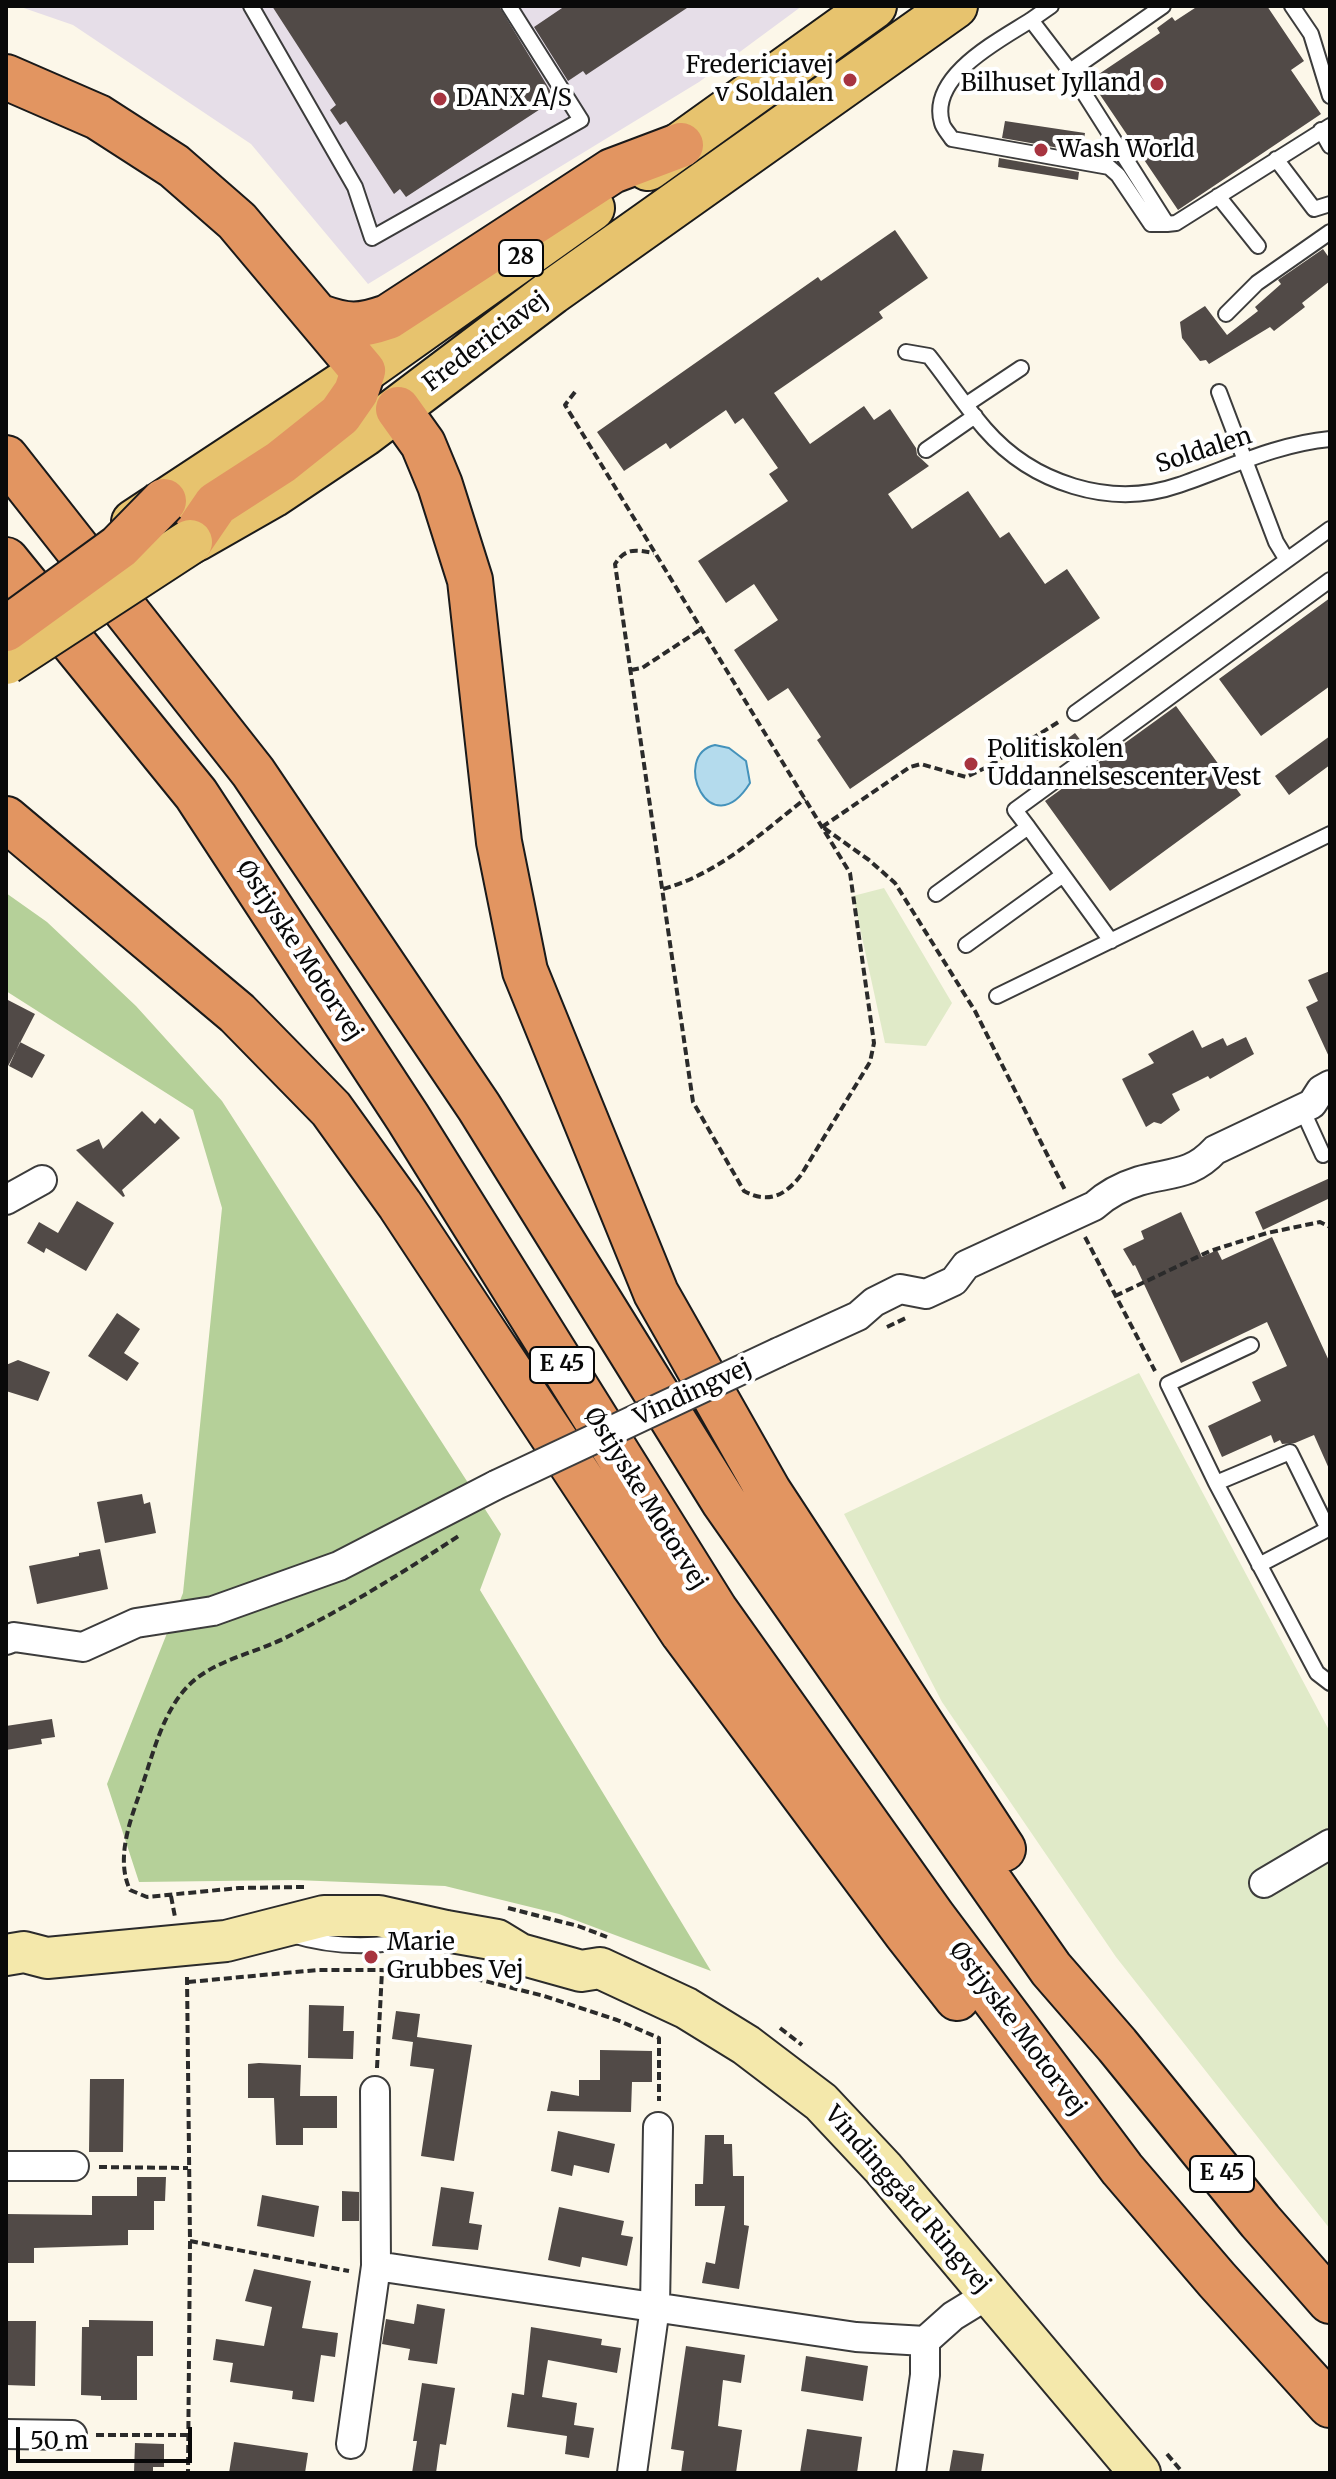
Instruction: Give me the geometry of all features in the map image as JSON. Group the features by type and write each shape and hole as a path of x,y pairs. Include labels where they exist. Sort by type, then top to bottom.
{"highway":[{"path":"6,77 98,117 174,166 237,221 363,371 356,392 340,415 281,462 216,504 190,542"},
{"path":"320,317 344,326 365,325 388,317 612,171 681,145"},
{"path":"398,409 423,444 440,485 470,580 499,842 525,971 656,1293 769,1492 1079,1966 1117,2045"},
{"name":"E 45","path":"6,458 253,772 479,1107 724,1502 1051,1969 1330,2301"},
{"path":"6,629 119,547 164,501"},
{"name":"Østjyske Motorvej","path":"6,560 196,794 408,1118 715,1610 924,1904 1122,2169 1330,2405"},
{"path":"6,819 237,1013 331,1109 400,1205 683,1633 906,1933 1083,2153 1122,2169"}],"main road":[{"name":"Fredericiavej","path":"6,611 164,501 363,371 874,6"},
{"path":"695,192 752,128 918,6"},
{"name":"Fredericiavej","path":"6,662 190,542 273,495 398,409 552,292 955,6"},
{"path":"363,371 398,409"}],"street":[{"name":"Vindingvej","path":"6,1640 14,1637 83,1647 136,1623 213,1611 339,1566 496,1485 858,1316 874,1302 900,1289 926,1294 954,1281 966,1265 1080,1224 1105,1196 1138,1181 1178,1174 1203,1163 1215,1150 1319,1101"},
{"path":"6,1200 42,1180"},
{"path":"1264,1883 1330,1844"},
{"name":"Vindinggård Ringvej","path":"6,1955 24,1952 47,1958 184,1963 226,1941 324,1916 379,1916 497,1940 520,1954 581,1971 600,1968 686,2008 746,2045 821,2102 883,2168 989,2294 1152,2462"},
{"path":"351,2444 375,2271 375,2091"},
{"path":"632,2473 655,2307 658,2127"},
{"path":"6,2166 74,2166"},
{"path":"375,2271 856,2337 925,2341 953,2316 989,2294"},
{"path":"911,2473 925,2375 925,2341"},
{"path":"6,2434 72,2435"}],"lane":[{"path":"251,6 355,187 372,238 581,120 509,6"},
{"path":"1051,6 973,57 959,71 948,86 942,103 942,123 952,139 1109,167 1118,175 1151,224 1176,223 1326,128 1330,146"},
{"path":"1070,71 1163,6"},
{"path":"1292,6 1311,34 1330,96"},
{"path":"1031,20 1070,71 1167,224"},
{"path":"1276,159 1314,209 1330,204"},
{"path":"1218,196 1258,246"},
{"path":"1226,314 1257,283 1330,232"},
{"name":"Soldalen","path":"906,352 929,356 985,430 1015,457 1053,478 1092,492 1127,496 1176,486 1244,458 1330,439"},
{"path":"926,450 1021,368"},
{"path":"1219,392 1276,542 1287,560"},
{"path":"1075,713 1330,529"},
{"path":"1111,941 1015,810 1330,580"},
{"path":"936,894 1028,827"},
{"path":"997,996 1330,834"},
{"path":"966,945 1063,875"},
{"path":"1319,1101 1323,1155"},
{"path":"1251,1345 1168,1384 1216,1483 1317,1673 1330,1683"},
{"path":"1216,1483 1290,1452 1328,1529 1259,1565"}],"path":[{"path":"575,392 565,405 850,873 874,1043 870,1062 801,1175 790,1190 778,1196 754,1196 744,1191 693,1102 615,564 622,554 631,549 654,553"},
{"path":"631,670 642,668 700,630"},
{"path":"822,827 910,767 921,764 966,777 1075,713"},
{"path":"662,890 689,882 729,859 805,799"},
{"path":"822,827 869,860 895,883 975,1011 1115,1296 1157,1375 1168,1384"},
{"path":"1115,1296 1210,1251 1267,1233 1320,1222 1330,1227"},
{"path":"318,1887 239,1888 147,1897 130,1890 125,1880 124,1852 132,1817 165,1723 176,1701 189,1685 206,1672 286,1638 364,1596 469,1529"},
{"path":"171,1896 184,1963 190,2241 188,2473"},
{"path":"505,1908 578,1926 618,1941"},
{"path":"184,1963 317,1970 427,1970 485,1981 617,2020 659,2038 658,2127"},
{"path":"375,2091 382,1971"},
{"path":"778,2027 802,2045"},
{"path":"74,2166 188,2168"},
{"path":"190,2241 375,2271"},
{"path":"72,2435 190,2435"},
{"path":"1152,2462 1183,2473"}],"shaded area":[{"path":"18,6 802,6 699,82 368,284 251,144 73,25"}],"green space":[{"path":"884,888 952,1003 926,1046 885,1043 853,896"},
{"path":"6,893 47,922 136,1006 222,1101 501,1534 480,1590 711,1971 559,1914 445,1886 295,1880 139,1882 107,1784 183,1593 222,1208 193,1110 6,991"},
{"path":"1139,1373 1330,1732 1330,2229 1116,1957 942,1702 844,1514"}],"water":[{"path":"715,745 729,748 746,761 750,783 735,800 721,805 709,802 696,778 696,764 702,752"}],"building":[{"name":"DANX A/S","path":"272,6 499,6 551,92 547,95 551,102 406,197 400,189 394,194 346,121 340,125 330,110 336,105"},
{"path":"565,6 690,6 586,75 583,71 568,81 534,27"},
{"path":"1198,6 1267,6 1304,61 1291,70 1321,114 1178,210 1090,80 1160,33 1157,28 1172,17 1175,21"},
{"path":"1005,121 1085,133 1082,152 1002,138"},
{"path":"999,158 1079,172 1078,180 998,167"},
{"path":"895,230 928,278 879,312 883,318 774,393 810,444 864,406 874,420 890,409 916,448 917,455 929,466 888,494 912,529 968,491 1000,538 1009,532 1045,584 1067,569 1100,618 850,789 817,740 821,737 788,688 768,701 734,650 778,620 754,584 726,603 698,561 788,501 769,474 778,468 743,418 735,424 726,410 670,449 666,443 624,471 597,432 818,277 821,281"},
{"path":"1323,249 1330,259 1330,281 1302,303 1305,307 1274,331 1270,327 1209,364 1206,360 1200,361 1182,338 1180,322 1205,306 1227,335 1258,311 1255,307 1281,284 1278,280"},
{"path":"1330,598 1330,686 1261,736 1219,679"},
{"path":"1176,706 1241,795 1110,891 1045,801"},
{"path":"1075,733 1085,746 1066,760 1056,747"},
{"path":"1330,736 1330,765 1289,795 1275,776"},
{"path":"1330,971 1330,1059 1306,1007 1318,1001 1308,980"},
{"path":"6,999 35,1014 6,1070"},
{"path":"1193,1030 1202,1048 1223,1038 1227,1046 1246,1037 1254,1054 1210,1079 1208,1076 1172,1094 1180,1110 1161,1124 1154,1122 1146,1127 1122,1079 1154,1063 1148,1054"},
{"path":"20,1042 45,1055 32,1078 9,1066"},
{"path":"142,1111 155,1124 160,1118 180,1138 122,1190 123,1197 76,1150 99,1139 103,1149"},
{"path":"1330,1178 1330,1198 1263,1230 1255,1212"},
{"path":"77,1201 114,1223 86,1271 46,1248 44,1253 27,1243 39,1222 58,1233"},
{"path":"1181,1212 1202,1257 1217,1250 1222,1260 1272,1237 1330,1363 1330,1471 1314,1435 1295,1443 1282,1444 1280,1440 1274,1443 1271,1435 1222,1457 1208,1426 1261,1401 1252,1382 1287,1366 1267,1322 1181,1363 1135,1265 1123,1249 1144,1239 1141,1231"},
{"path":"117,1313 140,1329 124,1353 139,1363 127,1381 88,1356"},
{"path":"18,1360 50,1372 38,1401 6,1391 6,1365"},
{"path":"142,1494 144,1504 150,1502 156,1533 105,1543 97,1502"},
{"path":"100,1549 108,1589 37,1604 29,1566"},
{"path":"52,1719 55,1737 41,1739 42,1744 6,1750 6,1726"},
{"path":"309,2005 344,2006 343,2031 354,2031 353,2059 308,2058"},
{"path":"396,2011 420,2014 417,2037 472,2045 454,2161 421,2156 434,2069 410,2066 413,2042 392,2039"},
{"path":"600,2050 652,2051 652,2082 632,2082 631,2112 547,2111 551,2091 579,2096 579,2080 600,2080"},
{"path":"248,2064 301,2065 300,2096 337,2096 337,2128 303,2128 303,2145 276,2145 274,2098 248,2098"},
{"path":"90,2079 124,2079 123,2152 89,2152"},
{"path":"558,2131 615,2144 609,2173 574,2165 572,2176 551,2171"},
{"path":"705,2135 724,2135 724,2144 732,2144 733,2176 744,2176 744,2225 749,2226 739,2289 702,2283 706,2262 715,2264 725,2206 695,2206 695,2184 703,2184"},
{"path":"137,2177 166,2177 165,2201 154,2201 154,2230 128,2230 128,2245 34,2248 34,2263 6,2263 6,2214 92,2215 92,2196 137,2196"},
{"path":"441,2187 474,2192 469,2223 482,2225 478,2250 432,2246"},
{"path":"342,2191 359,2192 359,2221 342,2221"},
{"path":"262,2195 319,2206 314,2237 257,2226"},
{"path":"559,2207 624,2221 621,2235 633,2237 627,2266 582,2257 580,2267 548,2260"},
{"path":"254,2269 311,2281 302,2328 338,2333 335,2357 321,2355 314,2402 292,2399 293,2391 230,2382 233,2363 213,2360 216,2339 264,2346 272,2307 245,2301"},
{"path":"417,2304 445,2309 437,2364 408,2360 410,2349 382,2344 386,2319 414,2324"},
{"path":"89,2320 153,2321 153,2356 137,2356 137,2400 101,2400 101,2396 81,2395 82,2327 89,2327"},
{"path":"6,2321 36,2321 35,2386 6,2385"},
{"path":"531,2327 602,2339 601,2345 621,2348 617,2373 548,2360 542,2397 577,2403 574,2425 594,2428 589,2458 565,2454 567,2436 507,2427 512,2393 524,2395"},
{"path":"686,2346 745,2355 741,2383 723,2380 718,2426 742,2430 736,2473 681,2473 684,2451 671,2449"},
{"path":"806,2356 868,2366 863,2401 801,2391"},
{"path":"422,2383 455,2388 446,2445 440,2444 436,2473 412,2473 417,2441 413,2441"},
{"path":"807,2429 862,2437 857,2473 800,2473"},
{"path":"234,2442 308,2453 305,2473 229,2473"},
{"path":"135,2443 164,2444 164,2467 153,2467 153,2473 134,2473"},
{"path":"953,2450 984,2454 981,2473 949,2473"}],"place":[{"name":"Fredericiavej v Soldalen","path":"850,80"},
{"name":"Bilhuset Jylland","path":"1157,84"},
{"name":"DANX A/S","path":"440,99"},
{"name":"Wash World","path":"1041,150"},
{"name":"Politiskolen Uddannelsescenter Vest","path":"971,764"},
{"name":"Marie Grubbes Vej","path":"371,1957"}]}
